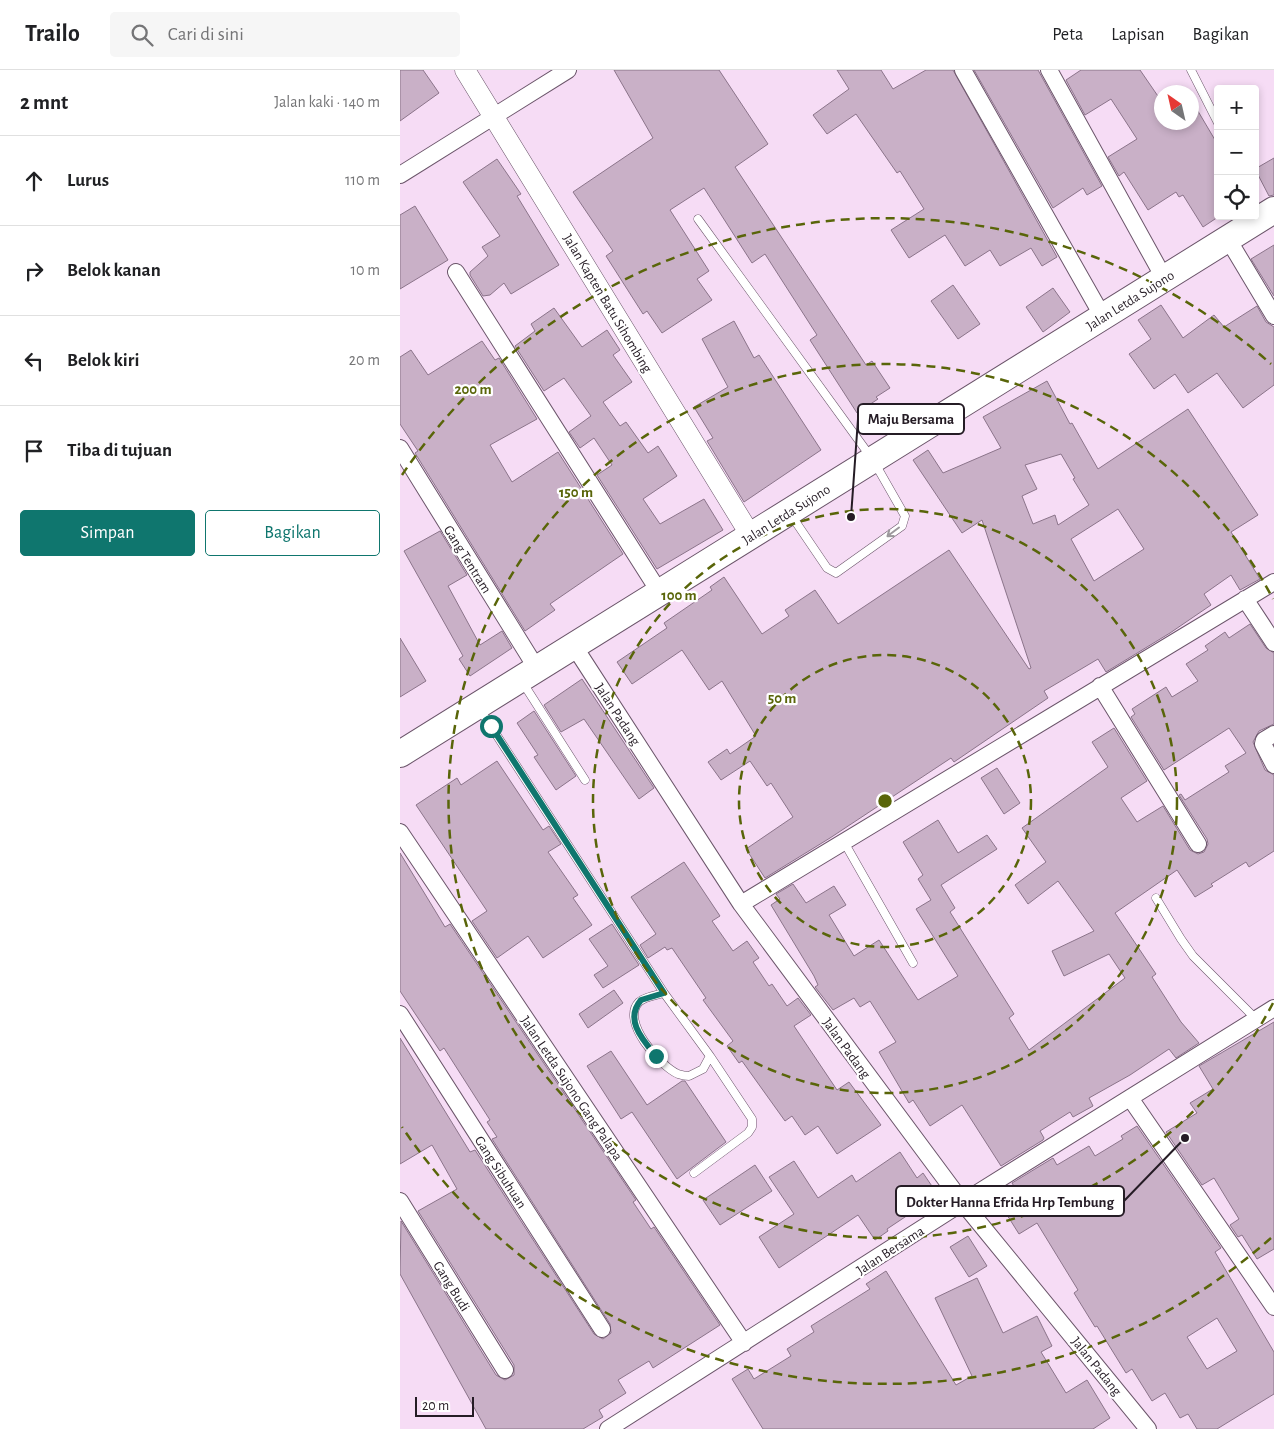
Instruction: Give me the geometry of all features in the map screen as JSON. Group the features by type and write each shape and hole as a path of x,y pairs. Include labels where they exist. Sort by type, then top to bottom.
{"highway":[{"name":"Jalan Letda Sujono","path":"1259,216 1274,210"},
{"name":"Jalan Letda Sujono","path":"400,754 1228,239 1250,220"}],"street":[{"name":"Jalan Kapten Batu Sihombing","path":"465,70 751,536"},
{"path":"400,175 568,70"},
{"path":"963,70 1103,317"},
{"path":"1049,70 1164,278"},
{"path":"1228,239 1274,316"},
{"path":"456,272 660,593"},
{"name":"Gang Tentram","path":"400,448 529,674"},
{"path":"741,904 1274,582"},
{"path":"1245,599 1274,643"},
{"name":"Jalan Padang","path":"574,646 741,904 963,1203 1148,1429"},
{"path":"1100,686 1198,844"},
{"path":"1274,734 1264,740 1263,744 1274,765"},
{"name":"Jalan Letda Sujono Gang Palapa","path":"400,832 744,1343"},
{"name":"Jalan Bersama","path":"608,1429 1274,1008"},
{"name":"Gang Sibuhuan","path":"400,1014 602,1329"},
{"path":"1130,1098 1274,1307"},
{"name":"Gang Budi","path":"400,1202 505,1370"}],"lane":[{"path":"1191,70 1214,115"},
{"path":"698,219 873,460 905,513 905,520 902,526 840,572 832,572 827,568 789,512"},
{"path":"529,674 586,780"},
{"path":"478,706 664,993 710,1056 752,1119 752,1127 748,1133 694,1173"},
{"path":"844,842 914,963"},
{"path":"1156,898 1180,939 1194,956 1256,1019"},
{"path":"664,993 641,1000 636,1005 634,1021 644,1042 670,1069 690,1076 703,1069 710,1056"}],"building":[{"path":"400,70 423,70 439,93 400,121"},
{"path":"614,70 719,70 768,144 735,167 866,365 872,361 890,388 876,397 878,399 857,413 810,340 817,335 765,254 752,263 704,188 670,210 709,271 697,279 712,300 662,333 647,311 643,314 606,256 613,251 573,192 653,138"},
{"path":"837,70 881,70 893,89 926,70 953,70 1057,257 1042,266 1031,248 1000,266 990,250 965,266 945,235 909,258 891,230 924,209 900,171 897,173 856,114 827,134 813,115 849,89"},
{"path":"974,70 1038,70 1102,186 1087,195 1083,188 1053,208"},
{"path":"1081,70 1140,70 1154,90 1154,130 1199,130 1199,113 1214,138 1214,220 1203,227 1183,195 1179,197 1176,192 1148,210 1124,172 1119,176 1108,157 1137,139 1111,99 1085,115 1066,80"},
{"path":"1274,158 1274,195 1269,196 1259,177 1259,167"},
{"path":"497,159 521,194 517,196 559,265 511,294 504,283 490,295 483,296 470,272 488,256 482,247 500,236 463,182"},
{"path":"415,206 448,260 400,289 400,215"},
{"path":"1274,245 1274,296 1251,259"},
{"path":"953,285 980,324 958,339 931,301"},
{"path":"1053,288 1070,312 1043,332 1026,307"},
{"path":"1161,305 1183,338 1214,315 1224,327 1257,306 1266,322 1274,327 1274,385 1243,408 1217,373 1188,393 1175,374 1154,389 1129,354 1151,339 1138,320"},
{"path":"554,308 582,347 607,330 620,350 613,355 632,382 603,402 620,426 626,422 648,453 658,446 677,476 643,499 660,524 704,499 723,530 657,569 597,475 612,465 594,438 580,448 569,432 591,416 564,378 544,391 515,346 535,331 531,324"},
{"path":"734,321 754,358 759,355 821,450 744,502 707,441 713,438 694,407 728,387 702,339"},
{"path":"482,341 495,360 499,358 537,419 490,445 512,482 558,452 623,554 550,604 555,610 525,631 415,453 418,451 400,424 400,357 411,350 428,375"},
{"path":"1047,381 1070,424 1072,423 1098,469 1188,409 1258,515 1231,532 1260,579 1240,590 1231,575 1204,594 1211,605 1170,633 1106,672 1098,659 1044,691 1048,698 954,762 951,758 830,838 765,878 746,849 793,817 771,783 767,786 750,761 721,780 708,762 727,749 730,754 756,736 722,681 709,690 682,650 632,684 617,662 667,628 664,623 712,590 710,587 724,577 762,634 789,616 785,610 815,590 838,624 949,550 1029,669 1031,668 982,520 962,533 913,460 928,450 943,473 1001,448 983,417","holes":["1061,454 1075,478 1073,479 1089,505 1058,525 1055,515 1033,524 1022,496 1037,489 1025,465","1118,509 1144,549 1094,581 1071,539"]},
{"path":"440,531 467,575 448,586 480,645 502,631 512,648 470,676 459,659 463,656 404,551"},
{"path":"1250,624 1266,648 1274,653 1274,724 1259,731 1253,742 1265,770 1274,775 1274,851 1249,867 1246,862 1211,884 1213,886 1195,897 1177,870 1115,913 1156,974 1152,977 1181,1022 1199,1043 1176,1058 1169,1049 1130,1075 1089,1098 1093,1106 1073,1117 1070,1112 1040,1131 1044,1138 1043,1140 1001,1166 962,1105 930,1126 913,1100 909,1103 879,1052 896,1042 870,1001 860,1007 854,998 833,1010 815,987 818,985 814,976 771,905 780,899 776,894 793,884 806,903 834,886 846,905 829,915 854,956 879,940 918,1000 958,976 916,909 931,900 918,879 923,875 903,842 938,820 958,853 987,835 997,849 941,885 955,908 950,912 1014,1014 1009,1018 1029,1050 1125,978 1109,954 1064,976 1052,951 1094,931 1058,881 1028,904 1015,885 1046,862 1022,828 1108,767 1092,742 1114,728 1147,781 1121,798 1137,822 1163,806 1190,850 1198,854 1204,852 1208,844 1207,839 1179,795 1181,794 1185,800 1229,772 1225,766 1246,753 1229,728 1164,770 1131,717 1135,714 1132,709 1166,687 1172,697 1198,681 1186,664 1208,650 1205,646 1225,632 1229,638"},
{"path":"400,638 426,681 400,697"},
{"path":"582,679 654,788 639,799 584,719 561,732 544,705"},
{"path":"534,711 576,776 556,790 534,757 538,755 517,723"},
{"path":"497,761 543,830 549,826 561,844 548,852 578,895 573,898 592,925 543,958 528,936 497,958 472,921 487,911 416,805 457,778 461,785"},
{"path":"997,768 1020,803 1004,814 981,778"},
{"path":"400,853 445,927 450,924 636,1200 633,1202 651,1229 654,1227 720,1325 653,1368 649,1361 618,1380 626,1393 599,1410 603,1417 583,1429 486,1429 400,1274 401,1221 496,1375 505,1380 514,1375 514,1365 418,1211 457,1189 432,1145 400,1164 400,1038 470,1152 475,1150 594,1334 603,1339 611,1333 610,1324 492,1139 497,1137 487,1122 490,1120 444,1048 440,1051 400,991"},
{"path":"684,862 720,916 712,921 733,951 747,941 759,958 753,962 769,986 772,984 787,1006 798,998 811,1015 794,1026 837,1090 849,1082 881,1125 837,1154 818,1126 805,1135 792,1116 785,1121 742,1061 739,1063 727,1046 733,1041 703,1000 706,998 672,948 667,950 665,947 648,958 640,945 656,934 631,897"},
{"path":"612,924 639,965 603,988 594,975 608,966 589,939"},
{"path":"614,990 623,1003 588,1028 579,1014"},
{"path":"1274,1022 1274,1249 1257,1259 1242,1235 1238,1237 1230,1225 1239,1219 1214,1178 1202,1185 1166,1132 1197,1113 1190,1103 1213,1089 1199,1066"},
{"path":"611,1051 647,1105 682,1081 685,1081 726,1142 677,1179 632,1112 621,1119 587,1066"},
{"path":"1137,1126 1221,1248 1215,1252 1274,1352 1274,1394 1217,1429 1197,1429 1188,1414 1180,1418 1165,1393 1152,1401 1132,1369 1126,1373 1097,1326 1095,1327 1074,1293 1078,1290 1037,1223 1019,1234 997,1199 1015,1188 1012,1183 1053,1158 1057,1165 1089,1146 1095,1156 1123,1139 1121,1136","holes":["1217,1318 1237,1351 1207,1369 1187,1337"]},
{"path":"900,1152 917,1178 923,1173 938,1195 887,1229 888,1231 875,1240 858,1215 779,1268 759,1237 794,1214 769,1177 794,1161 818,1198 852,1175 856,1182"},
{"path":"755,1165 772,1191 720,1225 703,1200"},
{"path":"968,1236 987,1266 969,1277 950,1247"},
{"path":"886,1271 956,1385 972,1376 935,1298 977,1278 1003,1333 1037,1316 1052,1346 1041,1352 1066,1393 1087,1380 1110,1418 1093,1429 763,1429 732,1379 748,1369 754,1379 791,1356 787,1349 814,1332 811,1326 870,1289 866,1284"}],"place":[{"name":"Maju Bersama","path":"851,517"},
{"name":"Dokter Hanna Efrida Hrp Tembung","path":"1185,1138"}],"route":[{"path":"491,726 664,993 641,1000 636,1005 634,1013 634,1021 638,1032 656,1056"}]}
